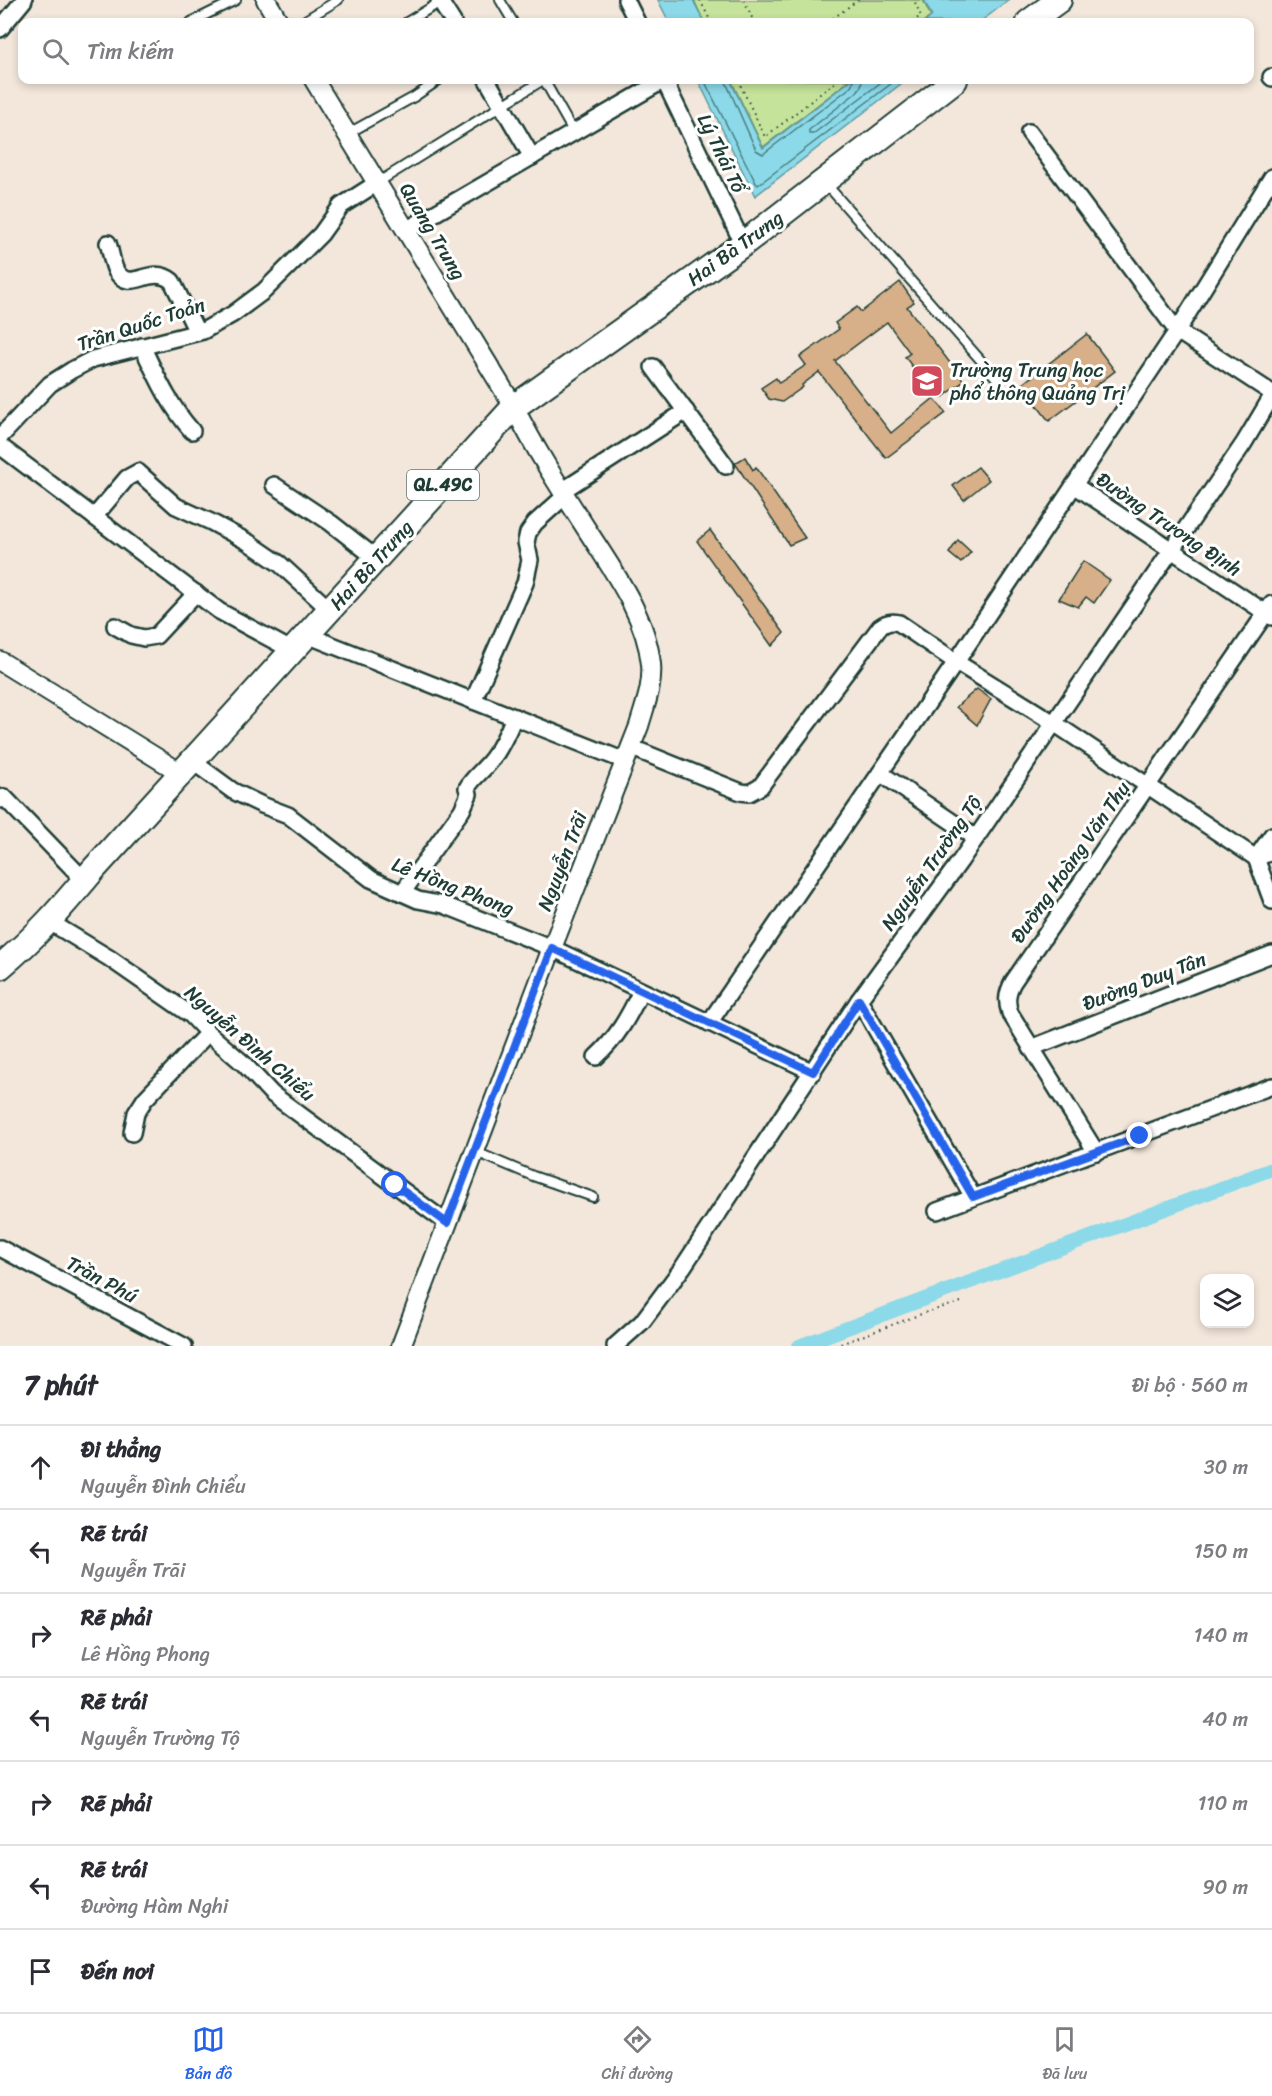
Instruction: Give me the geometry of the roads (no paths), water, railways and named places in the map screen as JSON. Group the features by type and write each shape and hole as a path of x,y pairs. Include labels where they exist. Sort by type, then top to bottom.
{"main road":[{"path":"1034,18 1059,0"},
{"name":"Hai Bà Trưng","path":"0,967 25,947 50,922 84,880 514,407 742,244 950,84"}],"street":[{"path":"0,29 24,0"},
{"path":"266,0 277,18"},
{"path":"626,0 635,18"},
{"path":"441,1 451,18"},
{"name":"Quang Trung","path":"316,84 514,407"},
{"path":"489,84 532,157"},
{"path":"406,230 657,84"},
{"name":"Lý Thái Tổ","path":"666,84 742,244"},
{"path":"1029,132 1177,331 1272,395"},
{"path":"710,1023 956,662 1177,331 1272,177"},
{"name":"Trần Quốc Toản","path":"0,437 50,384 72,369 93,359 197,332 232,314 264,291 321,234 341,206 377,183"},
{"path":"108,243 115,268 123,279 133,281 159,274 165,275 172,281 197,332"},
{"path":"142,346 168,400 192,431"},
{"path":"653,367 726,466"},
{"name":"Nguyễn Trường Tộ","path":"615,1346 642,1322 683,1266 859,1000 976,838 1244,443 1272,395"},
{"name":"Nguyễn Trãi","path":"401,1346 628,754 650,690 651,663 638,616 615,574 533,445 514,407"},
{"path":"473,701 525,583 530,560 526,542 528,532 564,493 686,411"},
{"path":"0,446 229,617 514,717 741,792 749,793 760,787 880,627 884,623 899,623 1256,858 1272,901"},
{"path":"94,517 127,478 138,472 176,507 211,522 248,542 280,564 330,610"},
{"path":"274,485 332,523 377,559"},
{"name":"Đường Trương Định","path":"1074,485 1171,550 1270,611"},
{"path":"115,626 130,635 144,638 156,636 196,593"},
{"name":"Đường Hoàng Văn Thụ","path":"1096,1152 1010,1012 1007,1002 1008,991 1270,611"},
{"name":"Lê Hồng Phong","path":"0,661 187,767 262,805 288,815 371,879 418,900 444,905 552,948 813,1072"},
{"path":"402,893 462,810 469,794 467,788 493,759 505,740 514,717"},
{"path":"880,773 976,838"},
{"path":"0,800 4,797 84,880"},
{"path":"1256,858 1272,835"},
{"path":"1256,858 1272,852"},
{"name":"Nguyễn Đình Chiểu","path":"50,922 109,958 191,1015 244,1064 272,1094 447,1223"},
{"name":"Đường Duy Tân","path":"1031,1048 1272,954"},
{"path":"596,1057 619,1032 641,991"},
{"path":"859,1000 973,1197"},
{"path":"132,1133 136,1113 145,1099 208,1033"},
{"path":"937,1211 1272,1086"},
{"name":"Trần Phú","path":"0,1248 184,1346"}],"lane":[{"path":"199,18 236,0"},
{"path":"309,18 338,0"},
{"path":"500,0 511,18"},
{"path":"413,18 441,1"},
{"path":"347,134 433,84"},
{"path":"377,183 538,84"},
{"path":"546,84 573,133"},
{"path":"824,181 998,380"},
{"path":"475,1152 592,1197"}],"water":[{"path":"658,0 693,0 702,18 667,18"},
{"path":"924,0 1009,0 985,18 930,18 932,16"},
{"path":"700,84 732,84 763,148 846,84 901,84 755,196"}],"waterway":[{"path":"799,1346 1272,1169"}],"place":[{"name":"Trường Trung học phổ thông Quảng Trị","path":"927,381"}]}
